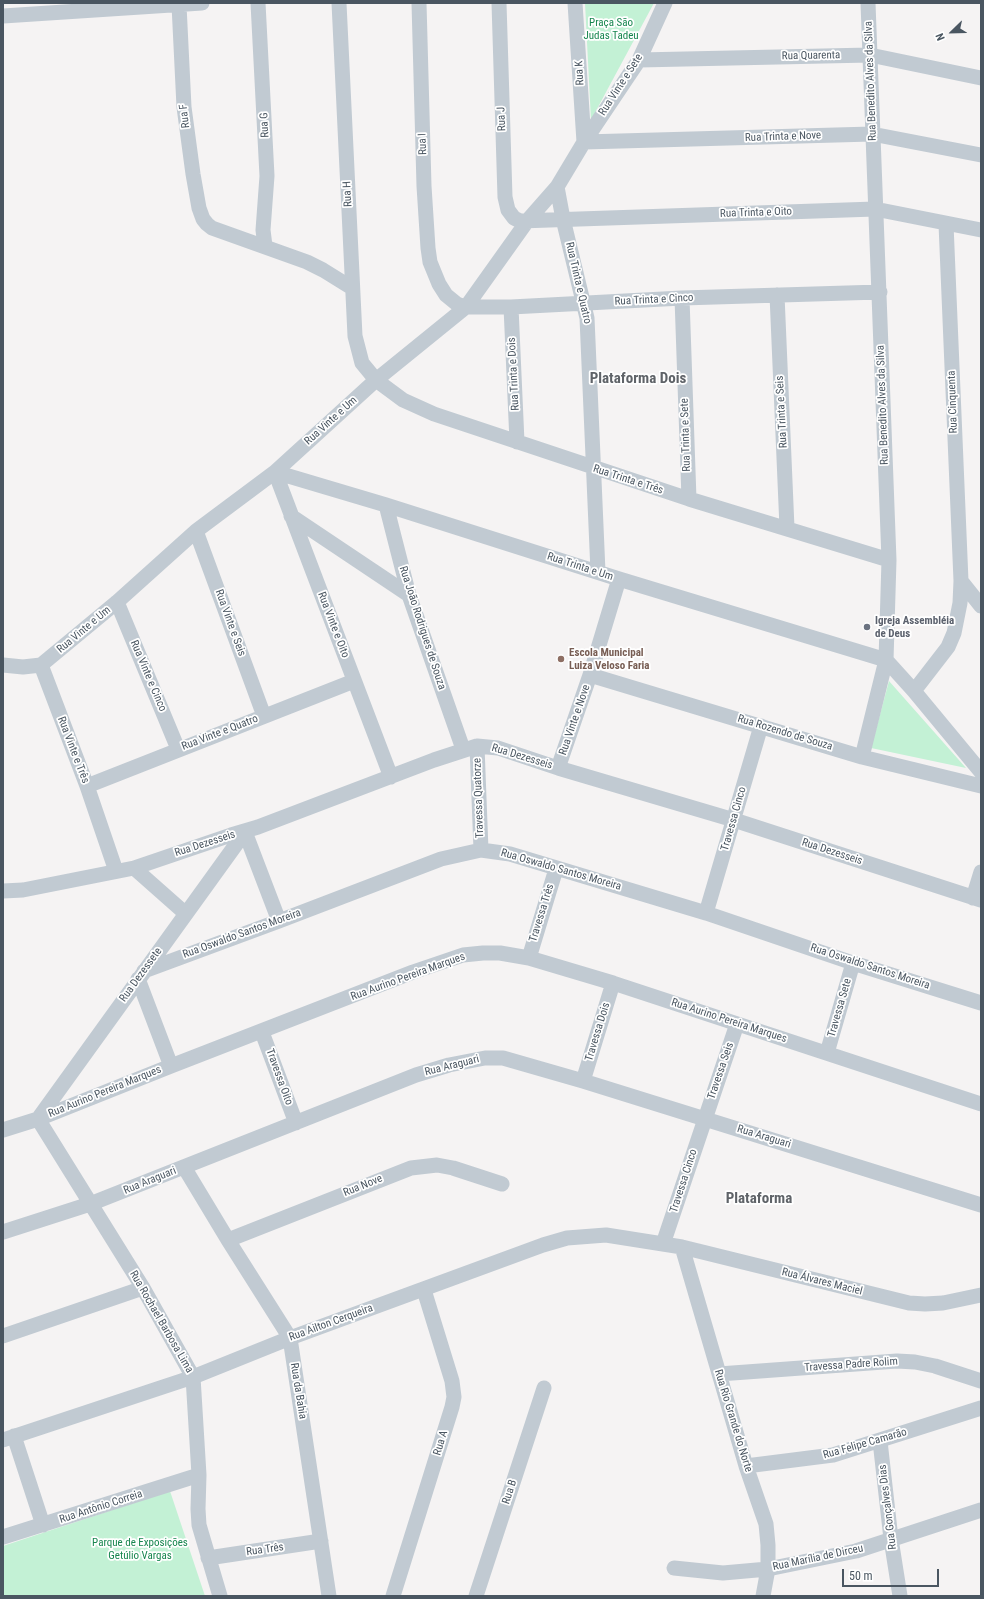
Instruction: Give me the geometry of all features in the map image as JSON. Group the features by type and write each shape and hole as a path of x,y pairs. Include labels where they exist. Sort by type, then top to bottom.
{"street":[{"path":"3,16 202,3"},
{"name":"Rua G","path":"258,3 267,176 263,230 265,246"},
{"name":"Rua H","path":"339,3 355,336 362,363 376,380"},
{"name":"Rua I","path":"419,3 424,186 428,248 430,262 439,284"},
{"name":"Rua J","path":"499,3 506,204 514,218 520,221 528,220"},
{"name":"Rua K","path":"575,3 584,142"},
{"name":"Rua Vinte e Sete","path":"584,142 639,60 665,3"},
{"name":"Rua Benedito Alves da Silva","path":"862,757 886,660 889,560 868,3"},
{"name":"Rua F","path":"179,5 184,108 199,208 203,219 212,228 265,246"},
{"name":"Rua Quarenta","path":"639,60 870,55 981,78"},
{"name":"Rua Trinta e Nove","path":"584,142 872,134 981,155"},
{"name":"Rua Vinte e Um","path":"41,665 117,602 196,530 275,472 376,380 466,307 528,220 557,187 584,142"},
{"name":"Rua Trinta e Quatro","path":"557,187 563,220 585,303 588,330 598,572"},
{"name":"Rua Trinta e Oito","path":"528,220 875,209 981,230"},
{"name":"Rua Cinquenta","path":"914,691 948,647 954,633 960,603 961,581 946,224"},
{"path":"265,246 312,265 352,288"},
{"name":"Rua Trinta e Cinco","path":"439,284 446,295 457,304 466,307 511,307 682,298 880,292"},
{"name":"Rua Trinta e Seis","path":"777,295 787,528"},
{"name":"Rua Trinta e Sete","path":"682,298 689,500"},
{"name":"Rua Trinta e Dois","path":"511,307 517,442"},
{"name":"Rua Trinta e Três","path":"376,380 403,400 434,414 689,500 787,528 889,560"},
{"name":"Rua Trinta e Um","path":"275,472 598,572 619,580 886,660"},
{"name":"Rua Vinte e Oito","path":"275,472 390,777"},
{"name":"Rua João Rodrigues de Souza","path":"386,506 409,595 463,750"},
{"path":"291,516 409,595"},
{"name":"Rua Vinte e Seis","path":"196,530 264,716"},
{"name":"Rua Vinte e Nove","path":"558,768 590,675 619,580"},
{"path":"961,581 981,606"},
{"name":"Rua Vinte e Cinco","path":"117,602 178,749"},
{"path":"886,660 914,691 981,772"},
{"path":"3,665 23,667 41,665"},
{"name":"Rua Vinte e Três","path":"41,665 87,786 116,871"},
{"name":"Rua Rozendo de Souza","path":"590,675 862,757 981,786"},
{"name":"Rua Vinte e Quatro","path":"87,786 354,681"},
{"name":"Travessa Cinco","path":"706,913 761,726"},
{"name":"Rua Dezesseis","path":"3,891 23,890 134,868 245,832 477,746 498,748 558,768 734,820 977,899"},
{"name":"Travessa Quatorze","path":"477,746 481,850"},
{"path":"245,832 279,922"},
{"name":"Rua Dezessete","path":"38,1119 245,832"},
{"name":"Rua Oswaldo Santos Moreira","path":"141,975 442,859 481,850 510,854 706,913 853,963 981,1003"},
{"path":"134,868 186,914"},
{"name":"Travessa Três","path":"528,958 556,869"},
{"path":"977,899 981,872"},
{"name":"Rua Aurino Pereira Marques","path":"3,1130 38,1119 414,972 463,955 483,953 500,953 528,958 613,983 981,1104"},
{"name":"Travessa Sete","path":"827,1053 853,963"},
{"path":"141,975 171,1066"},
{"name":"Travessa Dois","path":"582,1081 613,983"},
{"name":"Travessa Seis","path":"705,1118 737,1024"},
{"name":"Travessa Oito","path":"262,1032 296,1123"},
{"name":"Rua Araguari","path":"3,1232 90,1204 416,1076 469,1060 503,1058 705,1118 981,1205"},
{"name":"Travessa Cinco","path":"663,1244 705,1118"},
{"name":"Rua Rochael Barbosa Lima","path":"38,1119 143,1288 193,1377 199,1475 198,1509 208,1558 220,1596"},
{"name":"Rua Nove","path":"228,1240 411,1168 437,1166 453,1168 502,1184"},
{"name":"Rua da Bahia","path":"184,1167 290,1338 329,1596"},
{"name":"Rua Ailton Cerqueira","path":"8,1438 193,1377 290,1338 543,1245 567,1238 606,1235 663,1244"},
{"name":"Rua Álvares Maciel","path":"663,1244 682,1247 898,1302 926,1304 943,1303 981,1296"},
{"name":"Rua Rio Grande do Norte","path":"682,1247 746,1466 766,1524 768,1569 763,1596"},
{"path":"3,1336 143,1288"},
{"name":"Rua A","path":"393,1596 454,1397 452,1381 424,1290"},
{"name":"Travessa Padre Rolim","path":"719,1374 897,1361 915,1362 935,1366 981,1381"},
{"name":"Rua B","path":"476,1596 544,1388"},
{"name":"Rua Felipe Camarão","path":"746,1466 833,1455 981,1408"},
{"path":"8,1438 43,1525"},
{"name":"Rua Gonçalves Dias","path":"880,1441 891,1539 900,1596"},
{"name":"Rua Antônio Correia","path":"3,1537 199,1475"},
{"name":"Rua Marília de Dirceu","path":"674,1568 723,1573 768,1569 856,1551 981,1510"},
{"name":"Rua Três","path":"208,1558 321,1541"}],"green space":[{"name":"Praça São Judas Tadeu","path":"585,3 654,3 591,120"},
{"path":"889,681 966,768 871,748"},
{"name":"Parque de Exposições Getúlio Vargas","path":"170,1491 205,1596 3,1596 3,1546"}],"place":[{"name":"Igreja Assembléia de Deus","path":"867,627"},
{"name":"Escola Municipal Luiza Veloso Faria","path":"561,659"}],"district":[{"name":"Plataforma Dois","path":"638,379"},
{"name":"Plataforma","path":"759,1199"}]}
